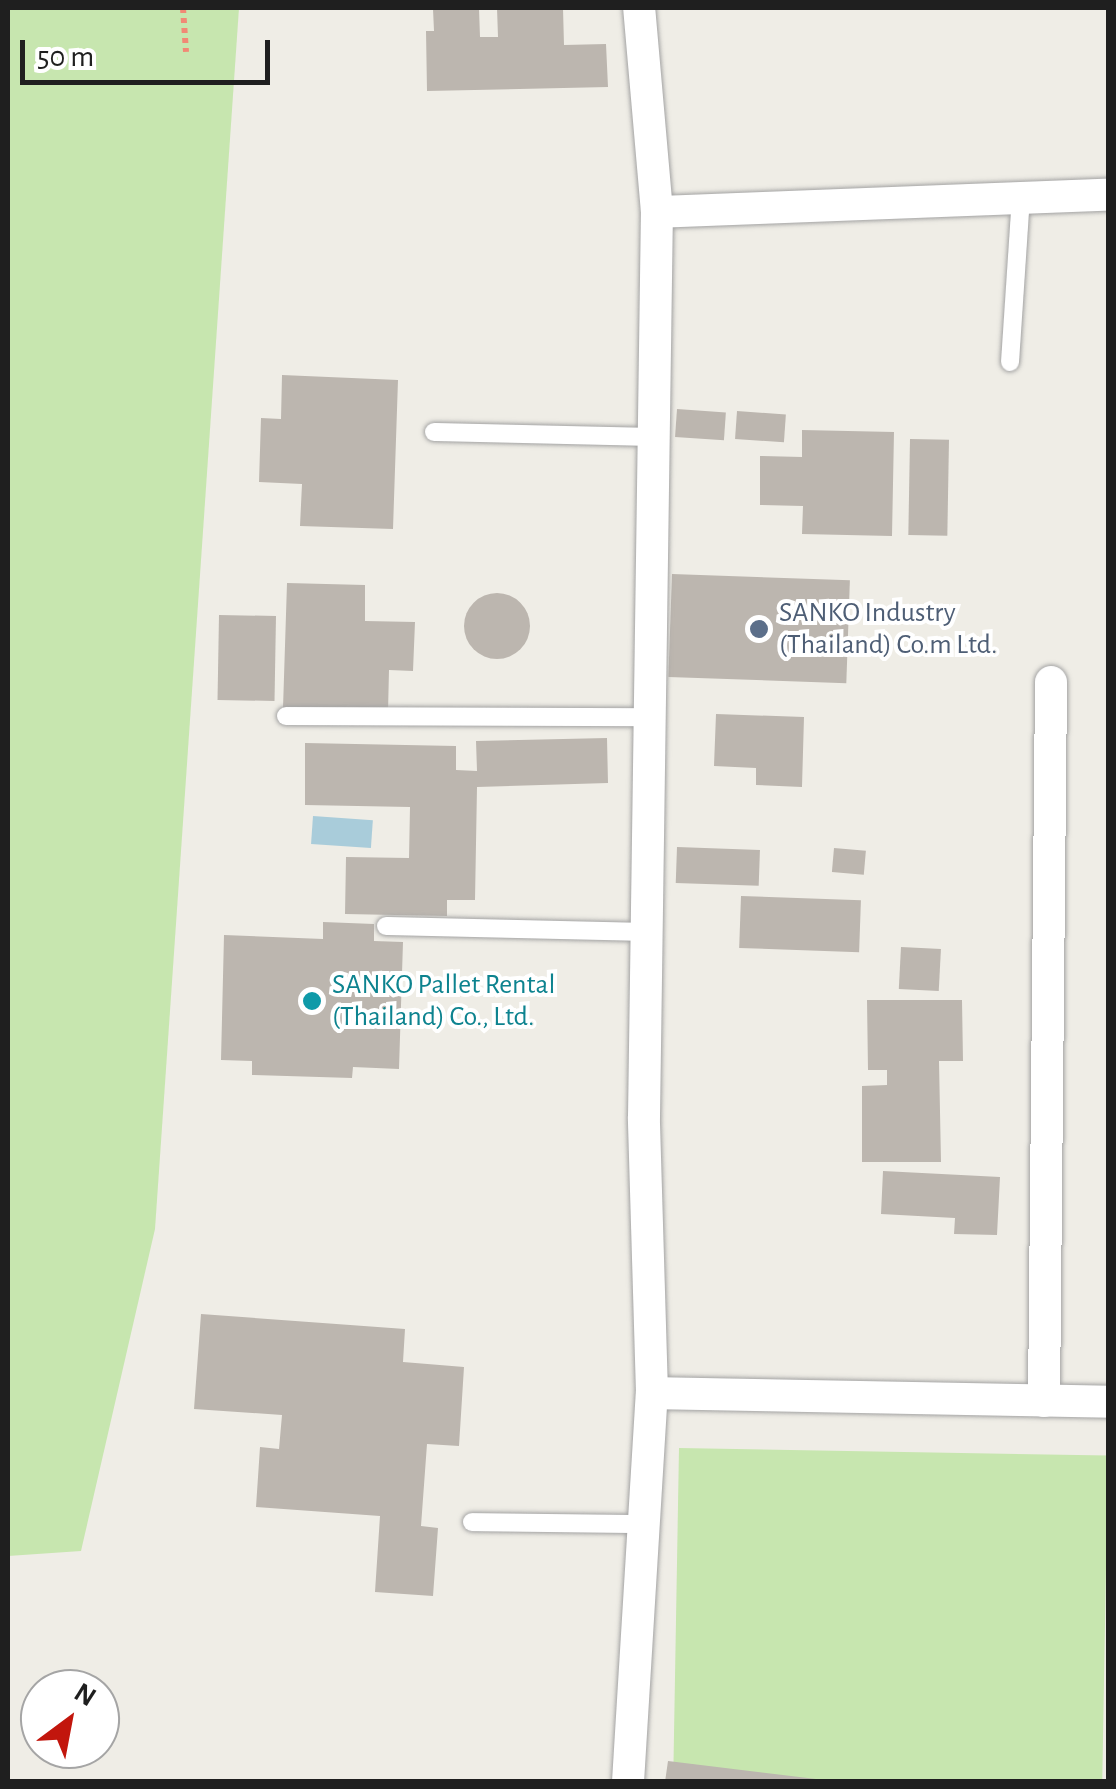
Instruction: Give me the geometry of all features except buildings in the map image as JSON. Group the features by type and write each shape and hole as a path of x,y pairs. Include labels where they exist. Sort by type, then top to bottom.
{"street":[{"path":"628,1782 652,1393 644,1117 656,212 640,8"},
{"path":"656,212 1108,195"},
{"path":"1044,1401 1051,682"},
{"path":"652,1393 1108,1402"}],"lane":[{"path":"1010,362 1021,198"},
{"path":"434,432 656,436"},
{"path":"286,716 651,717"},
{"path":"386,926 648,932"},
{"path":"472,1522 644,1524"}],"path":[{"path":"183,8 186,52"}],"green space":[{"path":"8,8 239,8 155,1229 81,1551 8,1556"},
{"path":"679,1448 1108,1455 1102,1782 673,1782"}],"water":[{"path":"313,816 373,820 371,848 311,844"}],"place":[{"name":"SANKO Industry (Thailand) Co.m Ltd.","path":"759,629"},
{"name":"SANKO Pallet Rental (Thailand) Co., Ltd.","path":"312,1001"}]}
